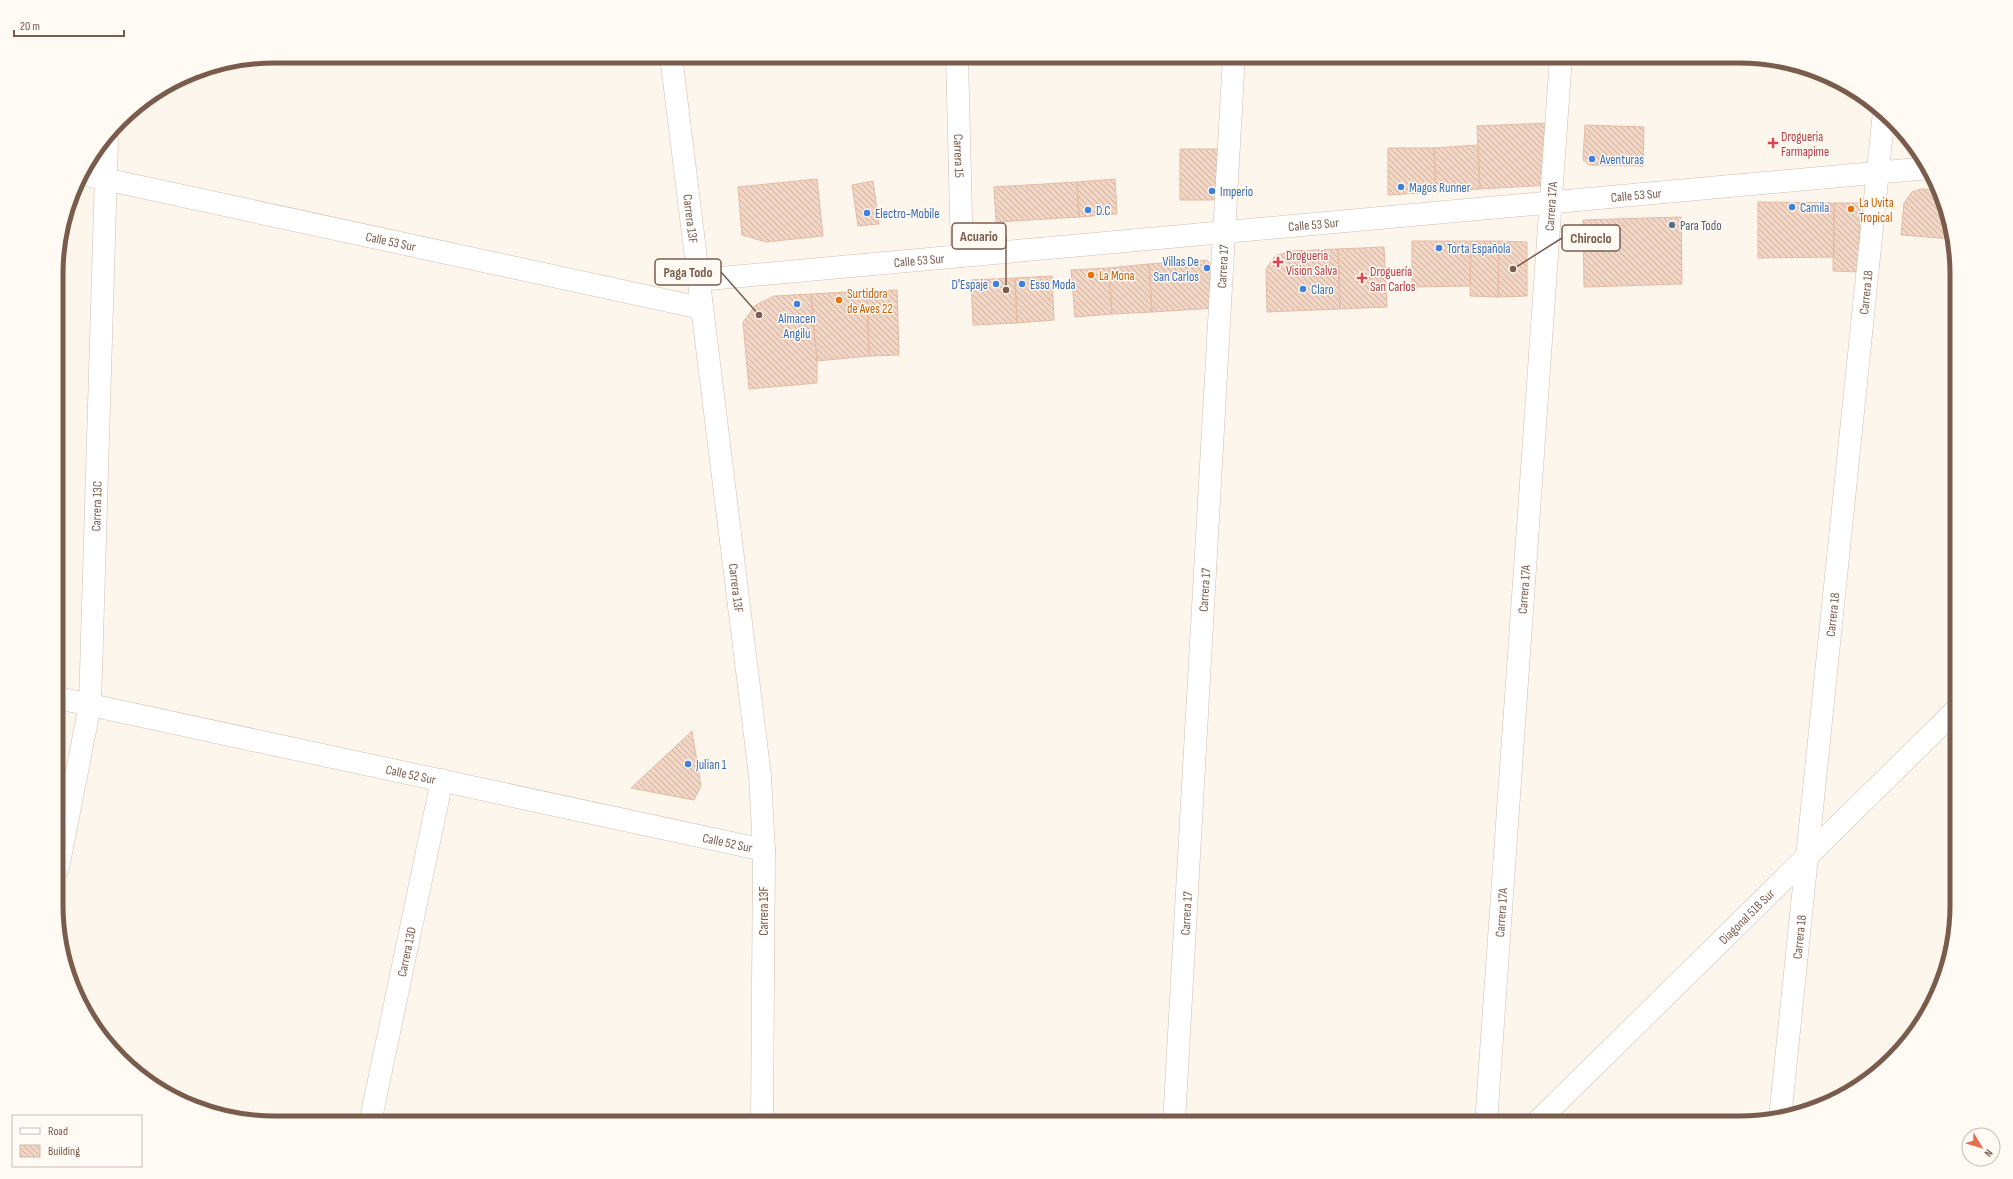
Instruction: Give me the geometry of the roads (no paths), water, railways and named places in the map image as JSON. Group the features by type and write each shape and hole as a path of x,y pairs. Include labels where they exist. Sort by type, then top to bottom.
{"street":[{"name":"Carrera 13F","path":"672,63 760,776 764,850 762,1116"},
{"name":"Carrera 15","path":"957,63 962,256"},
{"name":"Carrera 17","path":"1174,1116 1234,63"},
{"name":"Carrera 17A","path":"1486,1116 1560,63"},
{"name":"Carrera 18","path":"1781,1112 1809,854 1883,120"},
{"name":"Carrera 13C","path":"63,843 90,705 107,145"},
{"name":"Calle 53 Sur","path":"698,280 1922,169"},
{"name":"Calle 53 Sur","path":"87,176 701,308"},
{"name":"Calle 52 Sur","path":"63,699 764,850"},
{"name":"Diagonal 51B Sur","path":"1543,1116 1950,714"},
{"name":"Carrera 13D","path":"371,1116 442,780"}],"place":[{"name":"Drogueria Farmapime","path":"1773,143"},
{"name":"Aventuras","path":"1592,159"},
{"name":"Magos Runner","path":"1401,187"},
{"name":"Imperio","path":"1212,191"},
{"name":"Camila","path":"1792,207"},
{"name":"La Uvita Tropical","path":"1851,209"},
{"name":"D.C","path":"1088,210"},
{"name":"Electro-Mobile","path":"867,213"},
{"name":"Para Todo","path":"1672,225"},
{"name":"Torta Española","path":"1439,248"},
{"name":"Drogueria Vision Salva","path":"1278,262"},
{"name":"Villas De San Carlos","path":"1207,268"},
{"name":"Chiroclo","path":"1513,269"},
{"name":"La Mona","path":"1091,275"},
{"name":"Droguería San Carlos","path":"1362,278"},
{"name":"D'Espaje","path":"996,284"},
{"name":"Esso Moda","path":"1022,284"},
{"name":"Claro","path":"1303,289"},
{"name":"Acuario","path":"1006,290"},
{"name":"Surtidora de Aves 22","path":"839,300"},
{"name":"Almacen Angilu","path":"797,304"},
{"name":"Paga Todo","path":"759,315"},
{"name":"Julian 1","path":"688,764"}]}
